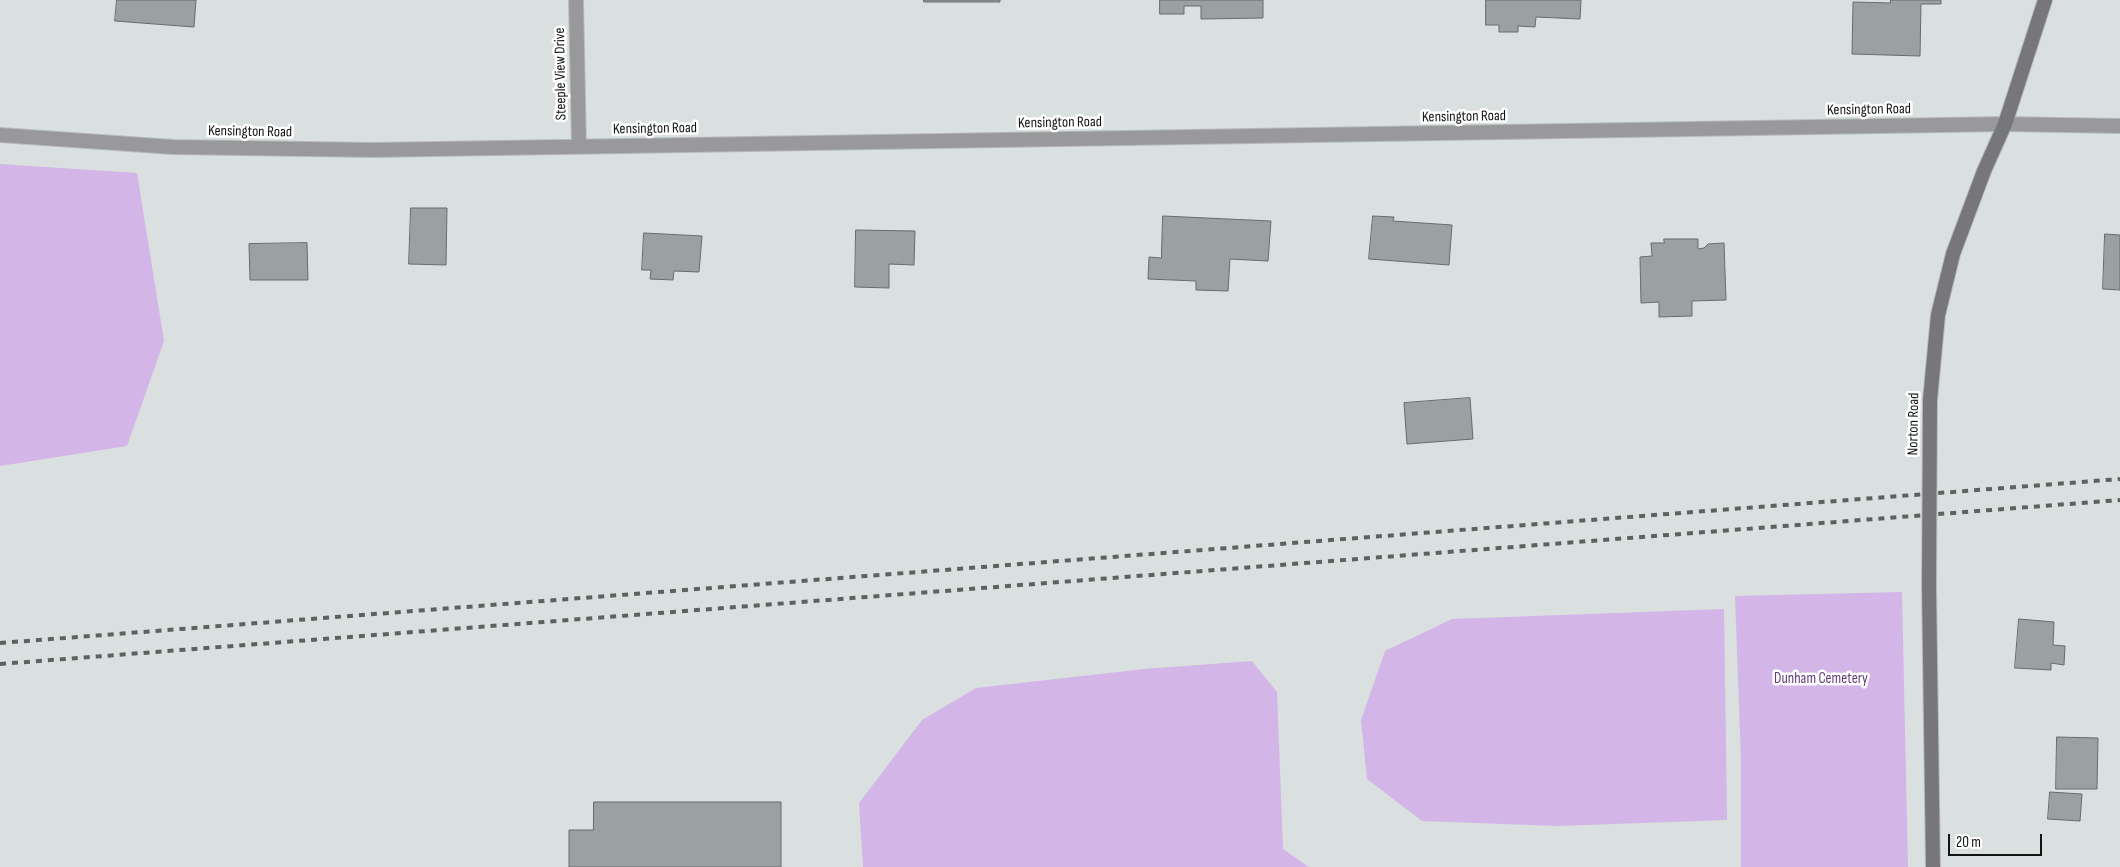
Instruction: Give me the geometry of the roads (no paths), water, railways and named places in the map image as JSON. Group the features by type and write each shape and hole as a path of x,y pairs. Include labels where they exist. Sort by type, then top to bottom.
{"main road":[{"name":"Norton Road","path":"1933,867 1929,586 1930,400 1938,315 1948,270 1958,238 1984,171 2005,124 2045,0"}],"street":[{"name":"Steeple View Drive","path":"576,0 579,147"},
{"name":"Kensington Road","path":"0,135 182,147 373,150 2005,124 2120,126"}],"railway":[{"path":"0,643 2120,479"},
{"path":"0,664 2120,500"}],"park label":[{"name":"Dunham Cemetery","path":"1821,679"}]}
